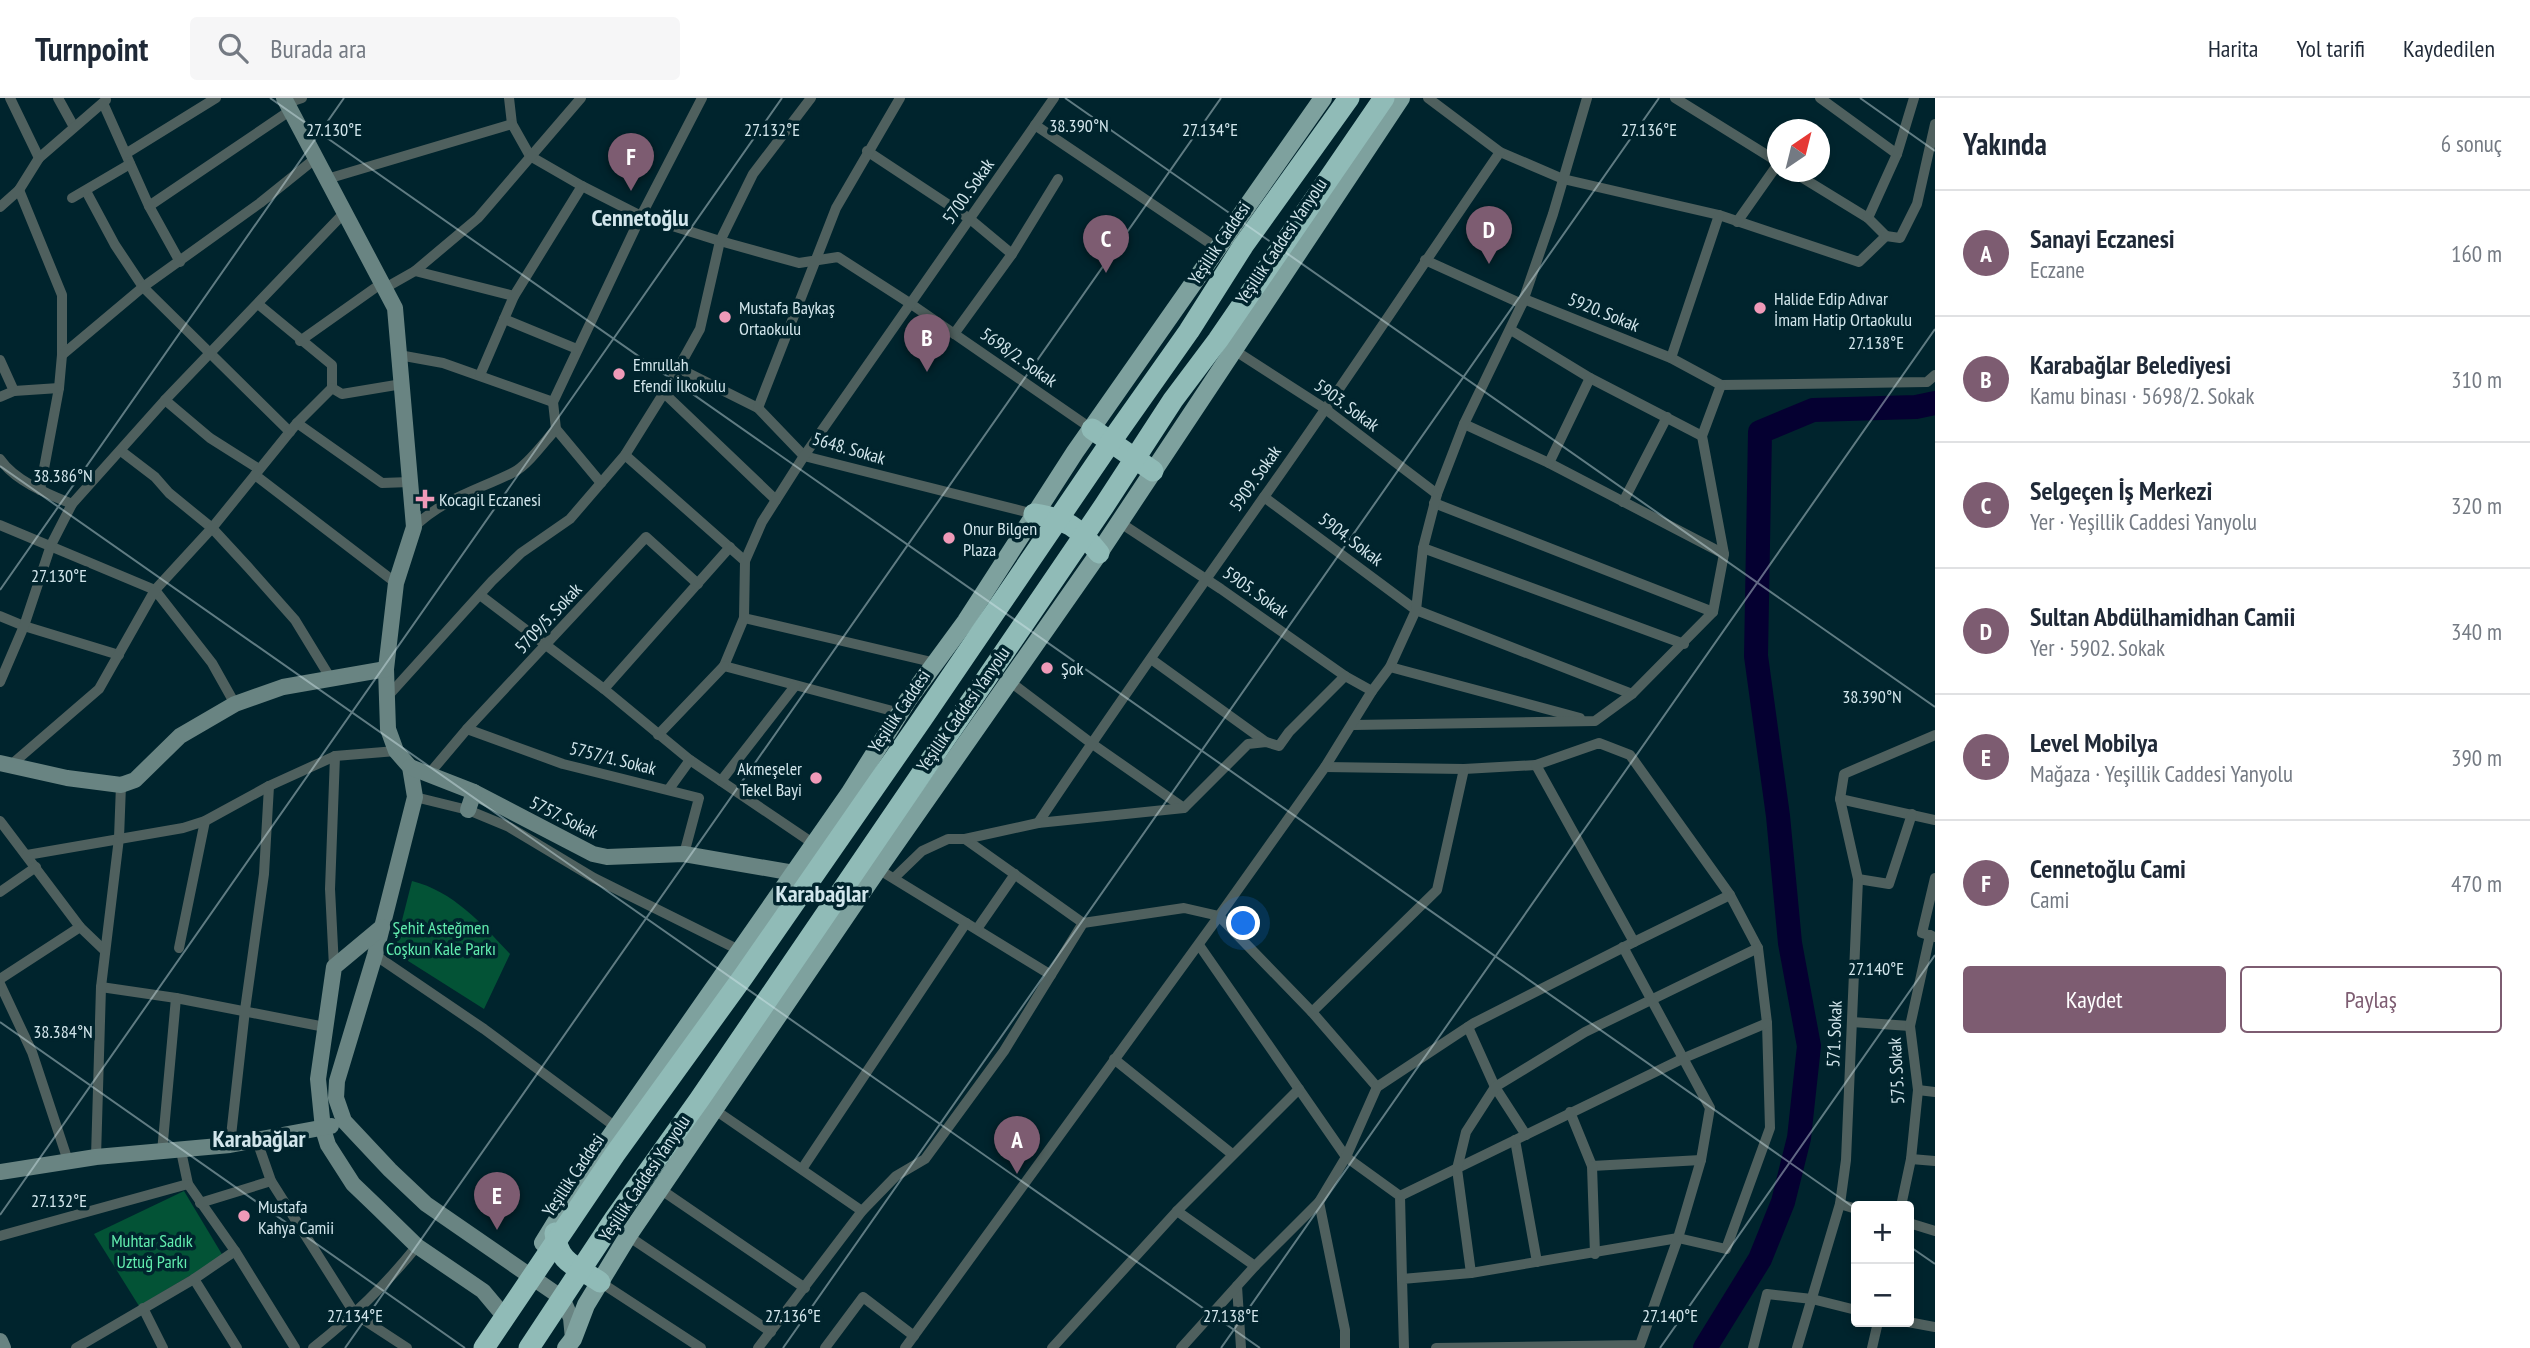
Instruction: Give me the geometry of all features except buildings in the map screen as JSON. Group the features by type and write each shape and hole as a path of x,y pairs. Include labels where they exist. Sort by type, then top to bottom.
{"highway":[{"name":"Yeşillik Caddesi","path":"484,1348 497,1320 555,1233 743,977 1189,331 1243,246 1349,98"},
{"path":"529,1348 615,1218 699,1100 1084,535 1173,400 1218,340 1384,98"},
{"path":"1092,429 1153,471"},
{"path":"1034,514 1060,517 1084,535 1099,553"},
{"path":"555,1233 560,1256 600,1282"}],"main road":[{"path":"555,1233 617,1128 869,764 900,713 973,610 1092,429 1323,98"},
{"name":"Yeşillik Caddesi Yanyolu","path":"570,1343 586,1305 628,1236 715,1110 886,874 1009,681 1099,553 1401,98"},
{"path":"291,102 327,180 395,308 414,527 396,583 386,669 388,729 396,751 410,767 415,797 375,956 337,1081 336,1098 344,1121 363,1144 426,1204 562,1298 571,1318 570,1343"},
{"path":"6,764 67,778 121,785 135,780 180,736 235,704 283,687 386,669"},
{"name":"5757. Sokak","path":"410,767 474,792 593,854 607,857 684,854 794,873"},
{"path":"468,810 474,792"},
{"path":"382,927 334,967 318,1079 323,1129 328,1145 353,1184 418,1246 483,1291 497,1320"},
{"path":"0,1172 96,1157 181,1151 257,1141 323,1129 344,1121"},
{"path":"0,1342 3,1348"}],"street":[{"path":"10,98 38,158"},
{"path":"58,98 74,127"},
{"path":"72,198 86,191 216,98"},
{"path":"509,98 512,124 530,156"},
{"path":"300,341 384,286 415,271 478,218 582,98"},
{"path":"601,483 556,429 553,402 641,216 702,98"},
{"path":"388,696 521,553 569,519 625,455 664,394 699,329 720,241 753,174 811,98"},
{"path":"758,408 836,208 867,150 900,98"},
{"name":"5700. Sokak","path":"745,561 762,522 804,456 1054,98"},
{"path":"1428,98 1500,152 1563,179 1718,215 1859,262 1886,236"},
{"path":"905,1348 1199,945 1325,767 1390,667 1416,610 1423,548 1435,498 1464,424 1523,302 1587,98"},
{"path":"1675,98 1767,157"},
{"path":"1820,98 1897,155"},
{"path":"1868,218 1897,155 1914,98"},
{"path":"0,207 19,190 38,158 106,100 149,206 180,262"},
{"path":"149,206 291,102"},
{"path":"327,180 512,124"},
{"path":"1809,182 1868,218 1886,236 1900,237 1917,204 1935,124"},
{"path":"1035,125 1217,248"},
{"path":"867,150 970,219 1012,254"},
{"name":"5909. Sokak","path":"1038,823 1500,152"},
{"name":"5698/2. Sokak","path":"530,156 582,187 641,216 799,263 838,257 1092,429"},
{"path":"62,355 143,288 260,203 316,158"},
{"path":"1737,222 1767,178"},
{"path":"954,334 1012,254 1058,179"},
{"path":"480,375 514,296 582,187"},
{"path":"19,190 62,295 59,388 40,490"},
{"path":"86,191 115,245 143,288 210,355 293,428 382,483 410,482"},
{"path":"0,682 6,659 24,626 51,545 72,504 166,400 345,212"},
{"path":"1671,358 1718,215"},
{"name":"5920. Sokak","path":"1426,260 1523,302 1671,358 1721,385"},
{"path":"415,271 514,296"},
{"path":"6,764 99,689 155,590 212,528 293,428 332,388 332,365 258,304"},
{"path":"504,319 578,349"},
{"path":"1511,330 1590,378 1702,436"},
{"name":"5903. Sokak","path":"1234,350 1324,408 1435,498 1713,612"},
{"path":"399,355 443,363 553,402"},
{"path":"0,360 14,391"},
{"name":"5648. Sokak","path":"678,368 758,408 804,456 1034,514"},
{"path":"1353,724 1595,722 1632,694 1713,612 1724,554 1702,436 1721,385 1927,382 1935,375"},
{"path":"1549,463 1590,378"},
{"path":"332,388 342,394 402,384"},
{"path":"0,397 14,391 59,388"},
{"path":"664,394 776,500"},
{"path":"166,400 210,438 396,583"},
{"path":"1623,502 1667,417"},
{"path":"1464,424 1549,463 1724,554"},
{"path":"414,527 431,511 476,487 517,471 556,429"},
{"path":"121,451 155,477 169,493 212,528 295,620 331,679"},
{"path":"625,455 745,561 744,618 724,666 658,735"},
{"path":"0,459 5,466 40,490 72,504"},
{"name":"5904. Sokak","path":"1264,497 1416,610 1632,694"},
{"name":"5905. Sokak","path":"1119,522 1205,578 1345,676 1372,691"},
{"path":"0,525 155,590 212,663 235,704"},
{"name":"5709/5. Sokak","path":"429,774 467,729 646,537 698,583"},
{"path":"604,689 730,547"},
{"path":"1423,548 1684,644"},
{"path":"480,595 604,689 690,760 814,844"},
{"path":"0,616 119,655"},
{"path":"744,618 936,663"},
{"path":"1151,659 1266,742 1279,746 1289,732 1345,676"},
{"path":"724,666 900,713"},
{"path":"1390,667 1595,722"},
{"path":"1009,681 1184,808"},
{"path":"721,782 795,686"},
{"name":"5757/1. Sokak","path":"467,729 563,764 698,797 684,854"},
{"path":"1935,735 1844,774 1840,799 1935,820"},
{"path":"1051,975 886,874 947,839 965,839 1038,823 1184,808 1248,744 1266,742"},
{"path":"1325,767 1464,769 1536,765 1599,743 1630,755 1730,895 1758,948 1767,1023 1770,1128 1726,1249"},
{"path":"27,855 183,828 205,821 270,786 335,756 396,751"},
{"path":"334,967 330,889 335,756"},
{"path":"669,789 690,760"},
{"path":"1536,765 1634,942"},
{"path":"1312,1012 1437,890 1464,769"},
{"path":"96,1157 101,987 119,838 121,785"},
{"path":"230,1145 264,874 270,786"},
{"path":"415,797 468,810 509,827 594,878 741,951"},
{"name":"571. Sokak","path":"1797,1348 1840,1205 1846,1160 1858,879 1840,799"},
{"path":"1858,879 1889,884 1912,814"},
{"path":"0,821 80,927 104,950"},
{"path":"179,948 205,821"},
{"path":"965,839 1083,923 1184,908 1219,916 1312,1012 1377,1087"},
{"path":"0,892 36,867"},
{"path":"802,1170 972,926 1015,874"},
{"name":"575. Sokak","path":"1902,1201 1911,1159 1918,1090 1910,1026 1929,935 1935,878"},
{"path":"1181,1348 1255,1266 1319,1202 1346,1157 1377,1087 1468,1027 1730,895"},
{"path":"758,1348 862,1211 896,1176 925,1159 1004,1051 1083,923"},
{"path":"68,1161 32,1052 0,982 80,927"},
{"path":"1199,945 1346,1157 1400,1196"},
{"path":"1436,1348 1639,1347 1678,1238 1701,1160 1710,1108 1623,947"},
{"path":"1471,1273 1457,1169 1466,1132 1495,1087 1586,1032 1758,948"},
{"path":"375,956 484,1029 617,1128"},
{"path":"101,987 245,1010 325,1027"},
{"path":"162,1152 176,998"},
{"path":"1852,1022 1910,1026"},
{"path":"1400,1196 1684,1058 1767,1023"},
{"path":"1468,1027 1495,1087 1526,1135"},
{"path":"1114,1059 1232,1154"},
{"path":"1052,1348 1232,1154 1299,1089"},
{"path":"1918,1090 1935,1092"},
{"path":"715,1110 862,1211"},
{"path":"1570,1112 1592,1166 1595,1254"},
{"path":"1515,1140 1537,1262"},
{"path":"257,1141 271,1181 355,1314 407,1348"},
{"path":"181,1151 188,1184 235,1251 295,1348"},
{"path":"1911,1159 1935,1161"},
{"path":"1592,1166 1701,1160"},
{"path":"200,1203 271,1181"},
{"path":"0,1236 188,1184"},
{"path":"660,1189 805,1287"},
{"path":"1400,1196 1404,1348"},
{"path":"1319,1202 1345,1330 1345,1348"},
{"path":"1840,1205 1851,1208"},
{"path":"1178,1211 1255,1266"},
{"path":"1914,1225 1935,1231"},
{"path":"628,1236 771,1332"},
{"path":"1402,1279 1471,1273 1678,1238 1726,1249 1735,1259"},
{"path":"313,1348 355,1314 386,1284 418,1246"},
{"path":"76,1348 194,1279 235,1251"},
{"path":"194,1279 237,1348"},
{"path":"600,1282 701,1348"},
{"path":"1237,1286 1241,1348"},
{"path":"1753,1348 1767,1294 1812,1299 1851,1309"},
{"path":"825,1348 863,1297 914,1336"},
{"path":"143,1308 163,1348"},
{"path":"1914,1323 1935,1327"},
{"path":"1872,1348 1877,1327"}],"green space":[{"name":"Şehit Asteğmen Coşkun Kale Parkı","path":"412,881 441,892 454,901 510,954 484,1009 394,952"},
{"name":"Muhtar Sadık Uztuğ Parkı","path":"184,1191 223,1256 139,1306 94,1234"}],"waterway":[{"path":"1705,1348 1760,1259 1783,1202 1799,1138 1809,1046 1790,943 1778,816 1756,656 1760,432 1813,410 1916,407 1935,403"}],"place":[{"name":"Cennetoğlu Cami","path":"631,191"},
{"name":"Sultan Abdülhamidhan Camii","path":"1489,264"},
{"name":"Selgeçen İş Merkezi","path":"1106,273"},
{"name":"Halide Edip Adıvar İmam Hatip Ortaokulu","path":"1760,308"},
{"name":"Mustafa Baykaş Ortaokulu","path":"725,317"},
{"name":"Karabağlar Belediyesi","path":"927,372"},
{"name":"Emrullah Efendi İlkokulu","path":"619,374"},
{"name":"Kocagil Eczanesi","path":"425,499"},
{"name":"Onur Bilgen Plaza","path":"949,538"},
{"name":"Şok","path":"1047,668"},
{"name":"Akmeşeler Tekel Bayi","path":"816,778"},
{"name":"Sanayi Eczanesi","path":"1017,1174"},
{"name":"Mustafa Kahya Camii","path":"244,1216"},
{"name":"Level Mobilya","path":"497,1230"}],"district":[{"name":"Cennetoğlu","path":"640,217"},
{"name":"Karabağlar","path":"822,893"},
{"name":"Karabağlar","path":"259,1138"}]}
